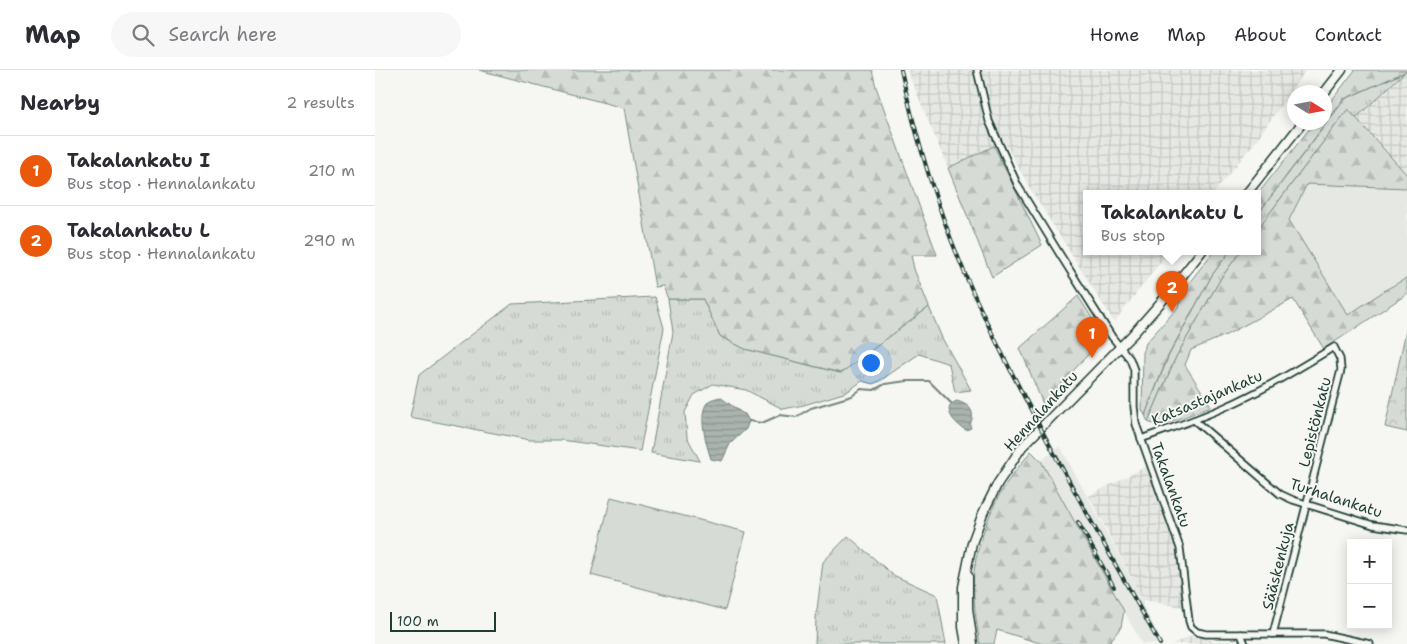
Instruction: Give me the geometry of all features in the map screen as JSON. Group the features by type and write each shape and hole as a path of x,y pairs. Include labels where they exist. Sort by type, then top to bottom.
{"street":[{"name":"Takalankatu","path":"977,70 989,121 1018,186 1059,253 1120,347 1130,359 1134,370 1133,406 1136,424 1180,548 1191,627 1197,632 1213,635 1241,634"},
{"path":"1331,85 1342,70"},
{"path":"1249,190 1297,130"},
{"name":"Hennalankatu","path":"966,644 963,627 963,587 972,542 983,513 998,483 1023,447 1162,301 1198,255"},
{"name":"Katsastajankatu","path":"1141,439 1223,408 1277,382 1334,348"},
{"name":"Lepistönkatu","path":"1307,504 1341,370 1340,359 1334,348"},
{"name":"Turhalankatu","path":"1194,420 1280,494 1373,525 1407,530"},
{"name":"Sääskenkuja","path":"1273,634 1307,504"},
{"name":"Hennalankatu","path":"968,562 968,608 973,644"},
{"path":"1245,644 1241,634 1324,634 1370,644"}],"shaded area":[{"path":"907,70 1306,70 1295,85 1287,85 1287,97 1255,142 1216,190 1083,190 1083,255 1166,255 1114,322 1031,190 1004,141 948,168"},
{"path":"1407,71 1407,175 1356,118"},
{"path":"1307,183 1407,188 1407,278 1348,315 1289,220"},
{"path":"720,397 745,414 749,421 746,429 730,444 722,461 711,459 705,438 703,421 705,406 710,400"},
{"path":"957,401 971,409 971,428 966,430 951,416 949,407"},
{"path":"1060,446 1143,600 1143,606 1163,644 1142,644 1041,461"},
{"path":"1147,466 1176,548 1183,607 1143,600 1089,496"},
{"path":"1193,635 1213,641 1238,641 1239,644 1172,644"}],"green space":[{"path":"479,70 872,70 876,87 937,255 911,255 914,269 929,307 841,373 745,349 720,336 703,299 668,299 663,286 655,287 624,108"},
{"path":"1355,70 1407,70 1407,71 1344,99 1332,115 1332,100"},
{"path":"1405,72 1356,118 1348,109 1261,225 1261,210 1321,130 1332,130 1332,116 1345,99"},
{"path":"1348,109 1407,175 1407,188 1307,184 1289,220 1348,315 1407,278 1407,294 1324,349 1293,299 1226,335 1191,350 1185,365 1211,406 1170,422 1154,424 1148,422 1176,357 1221,278 1238,255 1261,255 1261,225"},
{"path":"1308,130 1321,130 1261,210 1261,190"},
{"path":"994,146 1042,245 992,277 948,168"},
{"path":"1211,255 1227,255 1212,275 1168,356 1145,415 1142,410 1143,353 1146,343 1178,307 1181,293"},
{"path":"1227,255 1238,255 1221,278 1176,357 1148,422 1145,415 1169,355 1212,275"},
{"path":"1078,296 1104,337 1043,404 1020,348"},
{"path":"655,297 664,328 640,451 561,440 530,440 410,417 419,375 512,304"},
{"path":"668,299 703,299 720,336 745,349 840,373 929,307 942,338 971,390 955,392 949,364 919,354 873,384 862,381 847,392 804,405 783,409 746,390 713,384 694,395 685,412 687,437 700,461 651,453 673,332"},
{"path":"1407,326 1407,432 1385,427"},
{"path":"1031,451 1041,461 1124,611 1121,627 1108,644 1043,644 997,630 994,644 980,644 974,589 974,571 978,550 990,514 1000,493"},
{"path":"611,497 746,532 725,610 591,575"},
{"path":"848,536 893,575 937,595 946,644 815,644 816,618 823,562"}],"waterway":[{"path":"749,421 762,423 780,415 796,417 811,408 852,396 861,389 874,390 885,384 907,381 929,381 951,403"}],"railway":[{"path":"901,70 913,121 935,196 975,296 1048,443 1160,644"},
{"path":"1078,522 1114,587"}],"place":[{"name":"Takalankatu L","path":"1172,312"},
{"name":"Takalankatu I","path":"1092,358"}]}
